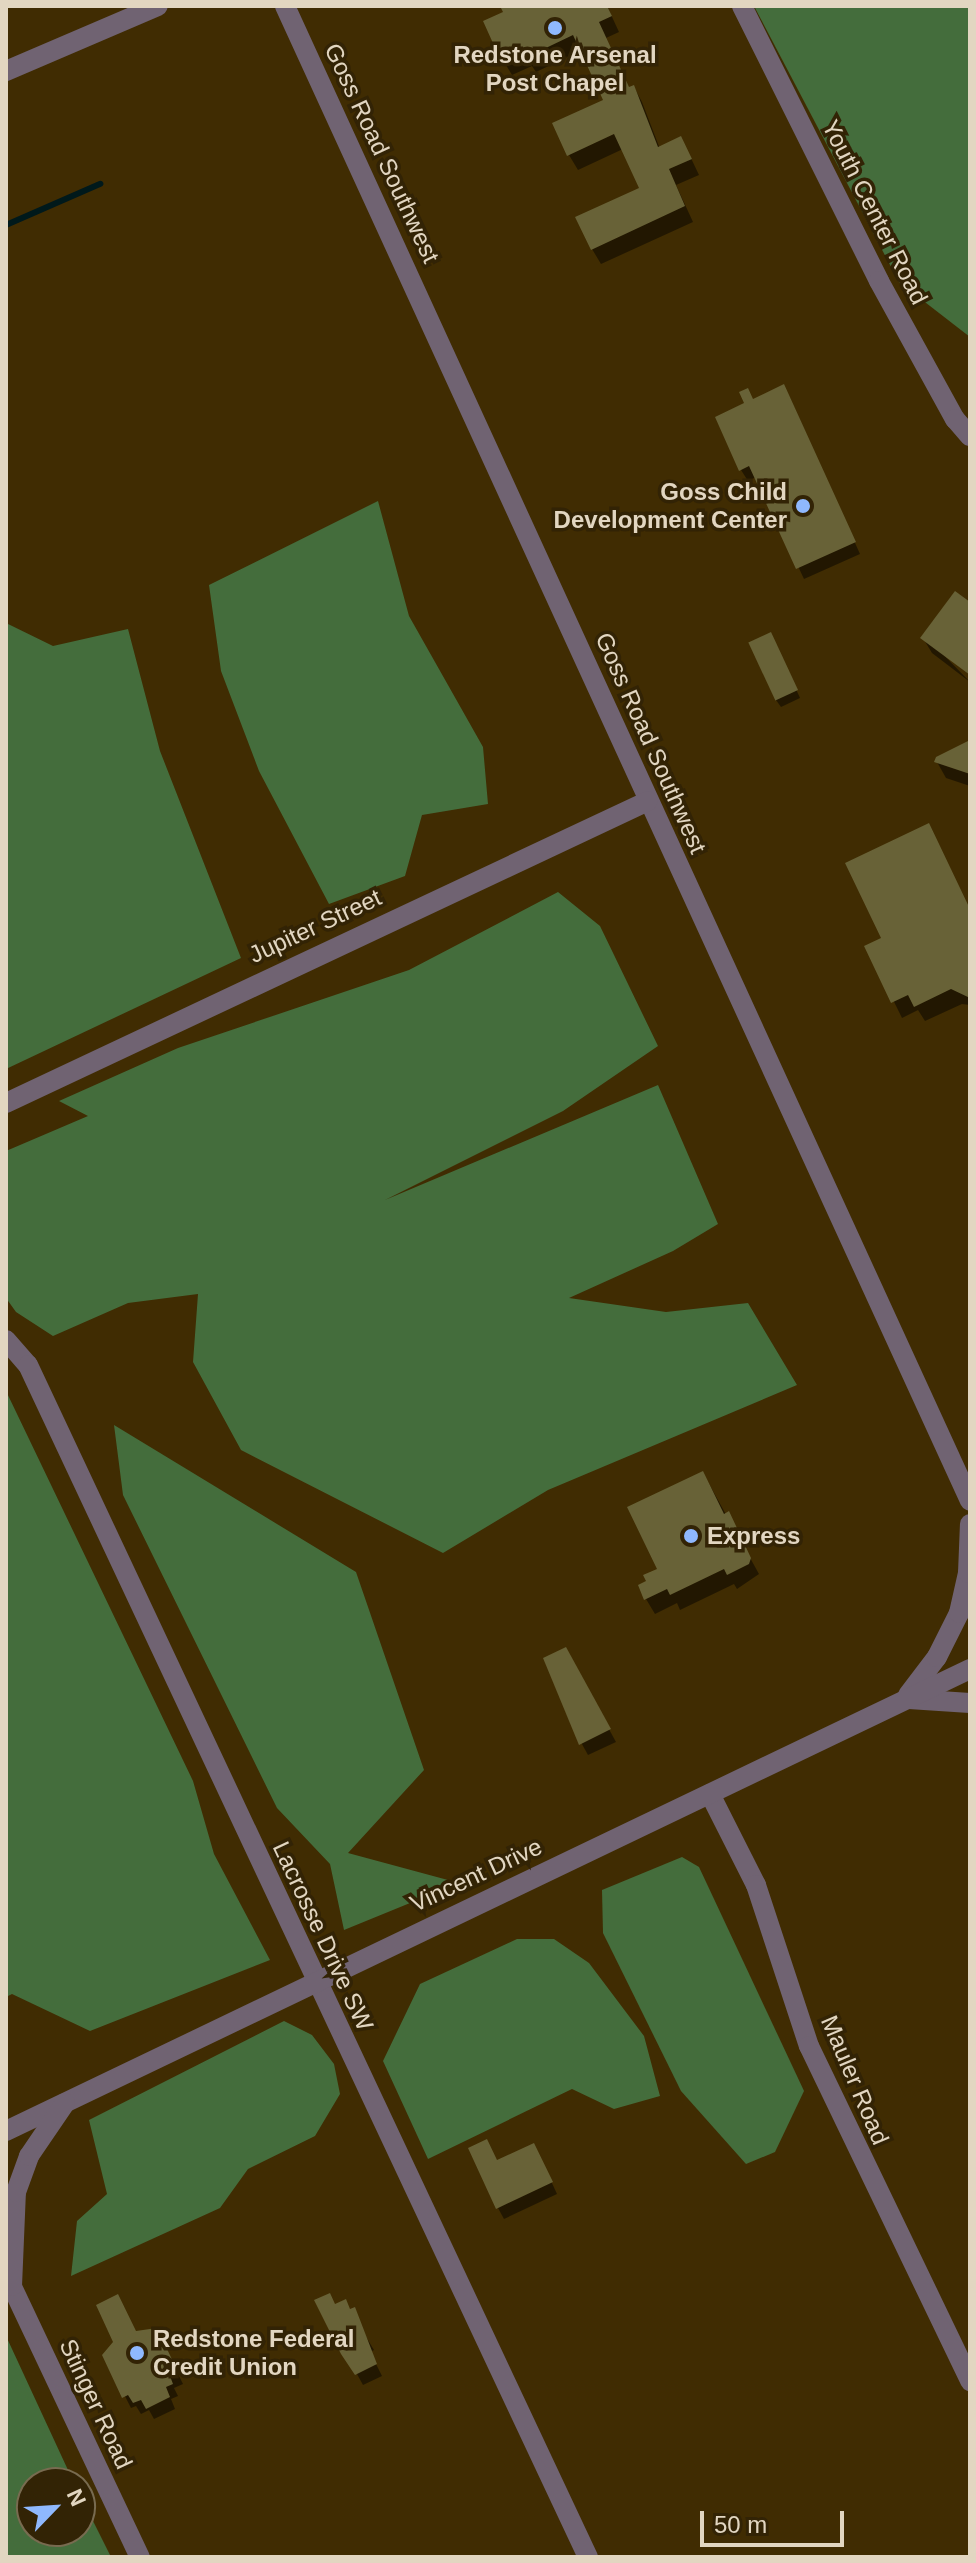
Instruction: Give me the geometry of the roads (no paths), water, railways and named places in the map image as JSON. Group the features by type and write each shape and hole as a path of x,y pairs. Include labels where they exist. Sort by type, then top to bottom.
{"street":[{"path":"6,71 158,6"},
{"name":"Goss Road Southwest","path":"285,6 970,1501"},
{"name":"Youth Center Road","path":"742,6 879,281 955,419 970,436"},
{"name":"Jupiter Street","path":"6,1103 648,801"},
{"name":"Lacrosse Drive SW","path":"6,1340 28,1365 588,2557"},
{"path":"905,1699 937,1657 956,1621 968,1573 970,1524"},
{"name":"Vincent Drive","path":"6,2131 314,1979 970,1669"},
{"path":"905,1699 970,1703"},
{"name":"Mauler Road","path":"710,1794 756,1885 809,2046 970,2381"},
{"path":"9,2280 16,2192 29,2156 66,2103"},
{"name":"Stinger Road","path":"9,2280 140,2557"}],"waterway":[{"path":"6,225 100,184"}],"place":[{"name":"Redstone Arsenal Post Chapel","path":"555,28"},
{"name":"Goss Child Development Center","path":"803,506"},
{"name":"Express","path":"691,1536"},
{"name":"Redstone Federal Credit Union","path":"137,2353"}]}
